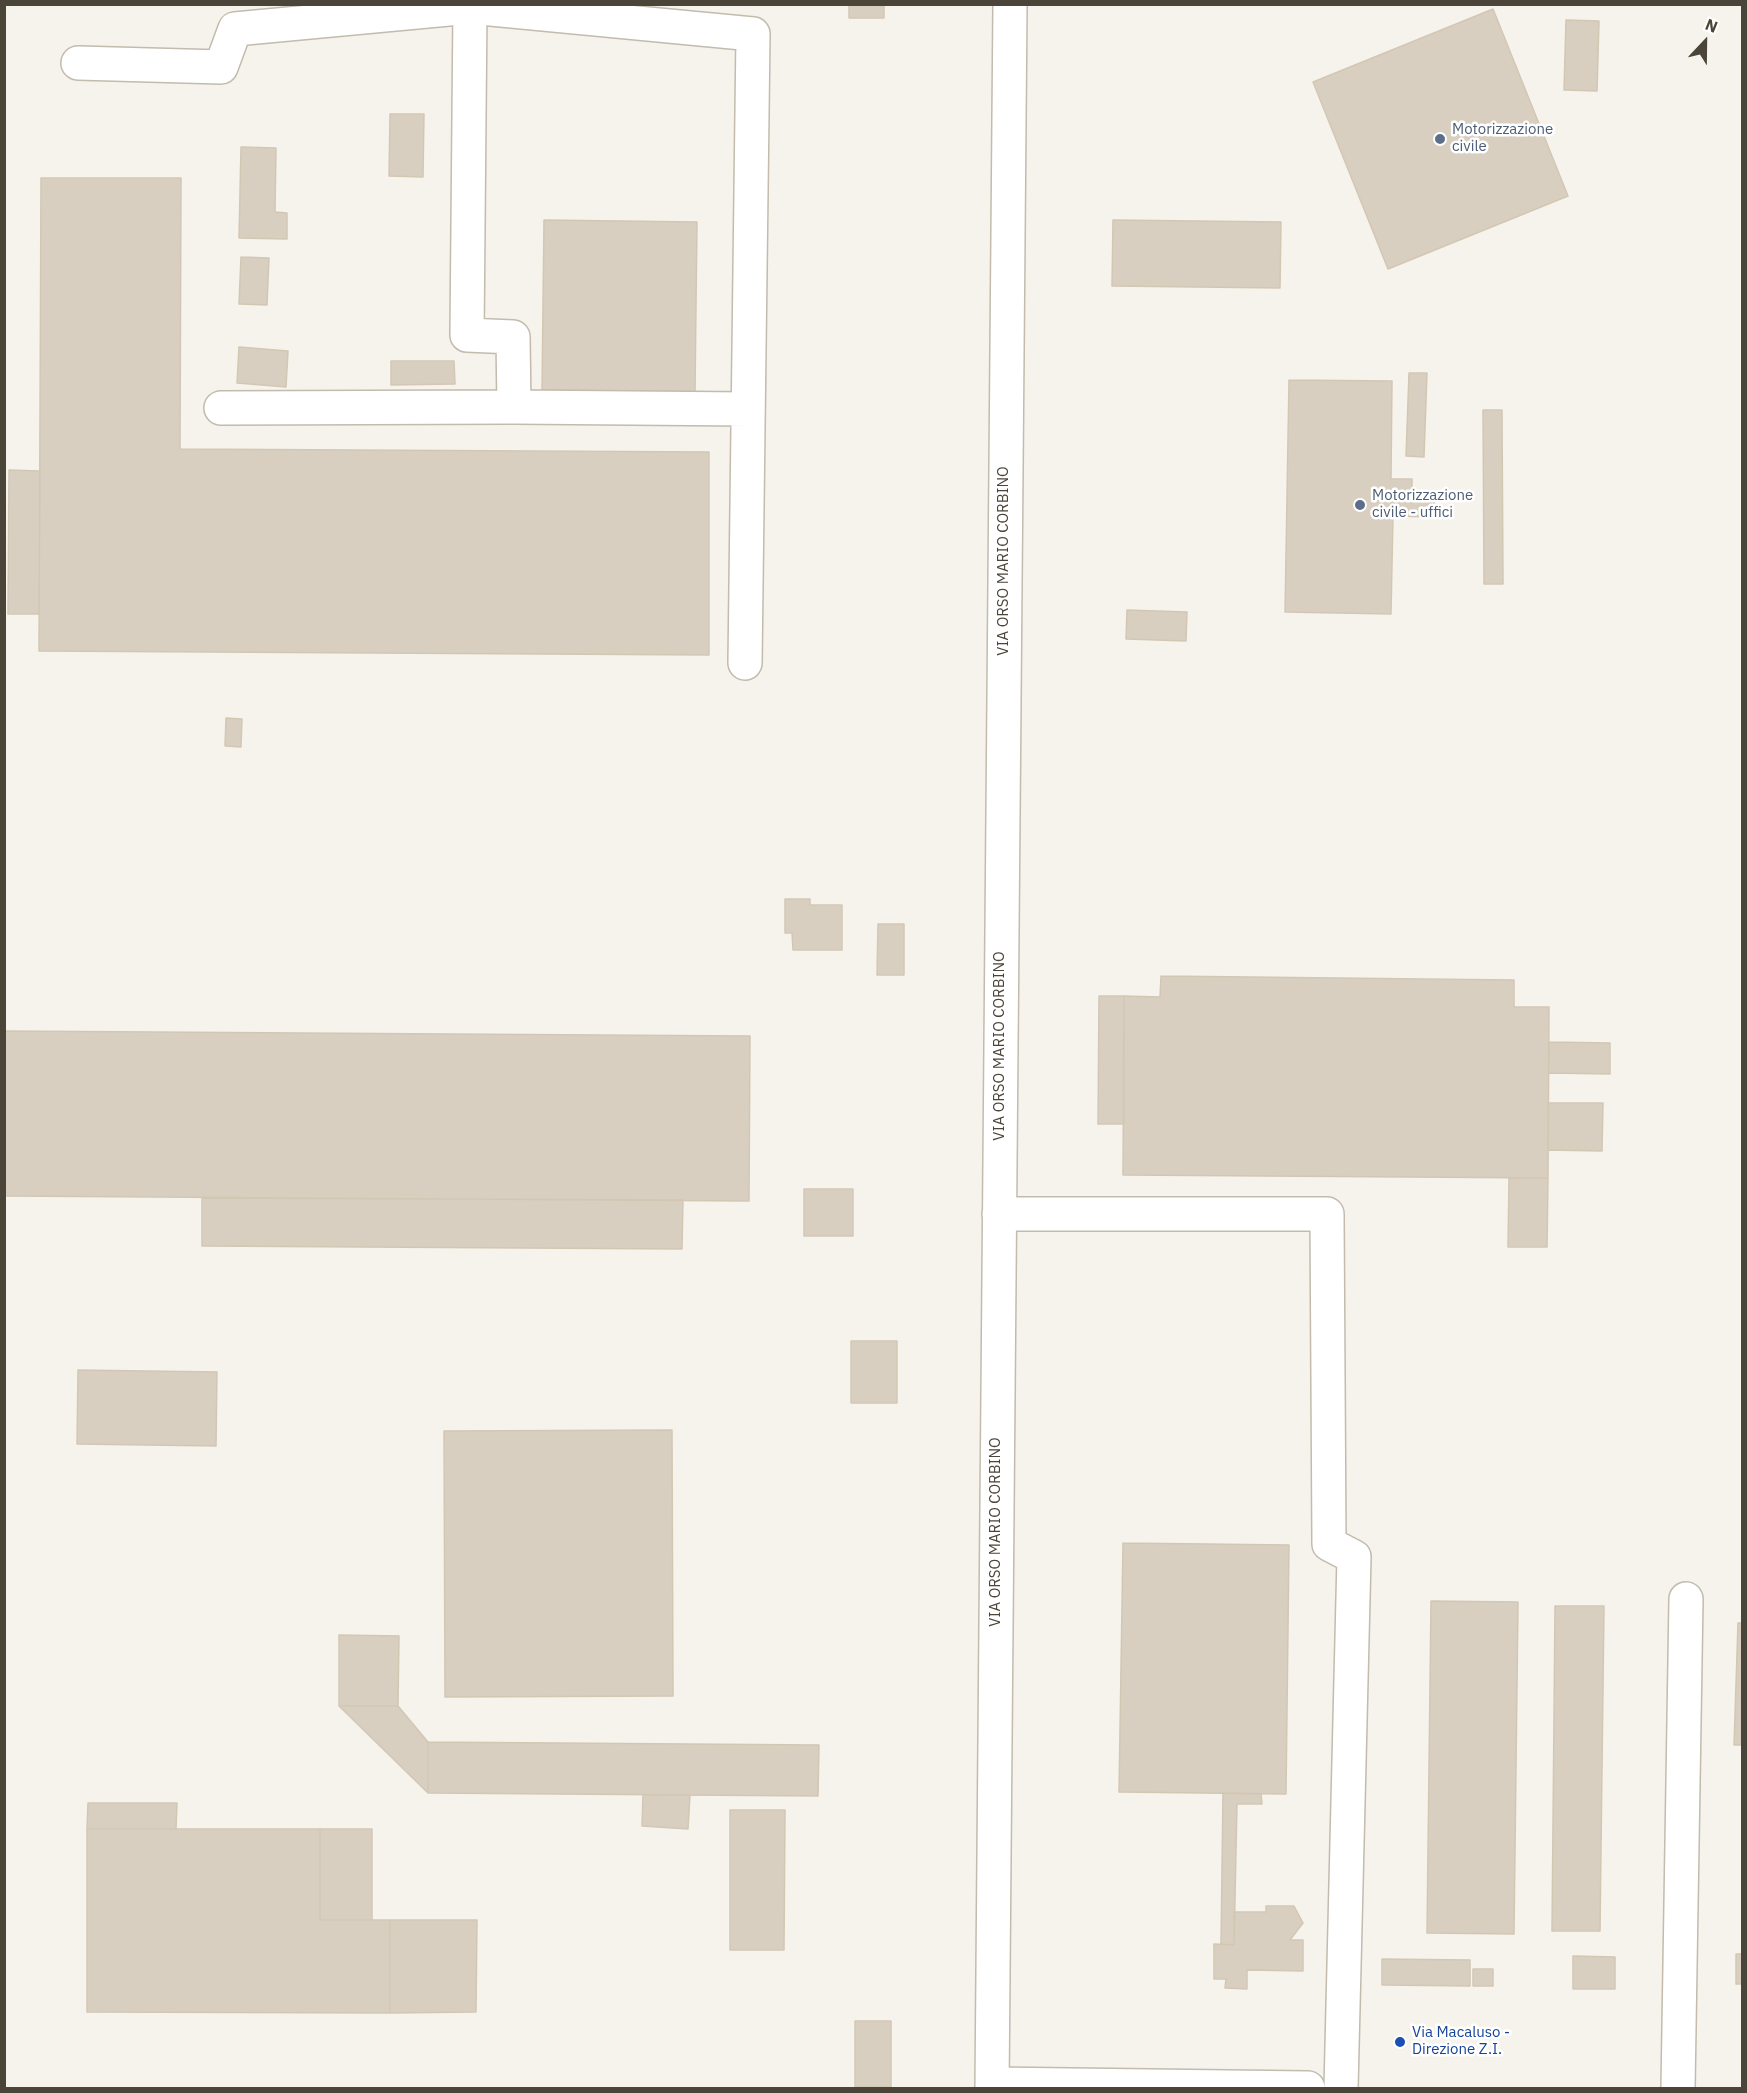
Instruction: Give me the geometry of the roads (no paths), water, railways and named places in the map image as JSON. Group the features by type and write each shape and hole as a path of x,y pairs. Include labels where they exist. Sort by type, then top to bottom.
{"street":[{"name":"VIA ORSO MARIO CORBINO","path":"992,2086 1010,4"},
{"path":"78,63 221,67 235,29 470,7 753,34 745,663"},
{"path":"470,7 467,335 513,337 514,407"},
{"path":"221,408 514,407 748,410"},
{"path":"999,1214 1328,1214 1329,1544 1354,1557 1341,2088"},
{"path":"1678,2088 1686,1599"},
{"path":"992,2086 1308,2088"}],"place":[{"name":"Motorizzazione civile","path":"1440,139"},
{"name":"Motorizzazione civile - uffici","path":"1360,505"},
{"name":"Via Macaluso - Direzione Z.I.","path":"1400,2042"}]}
